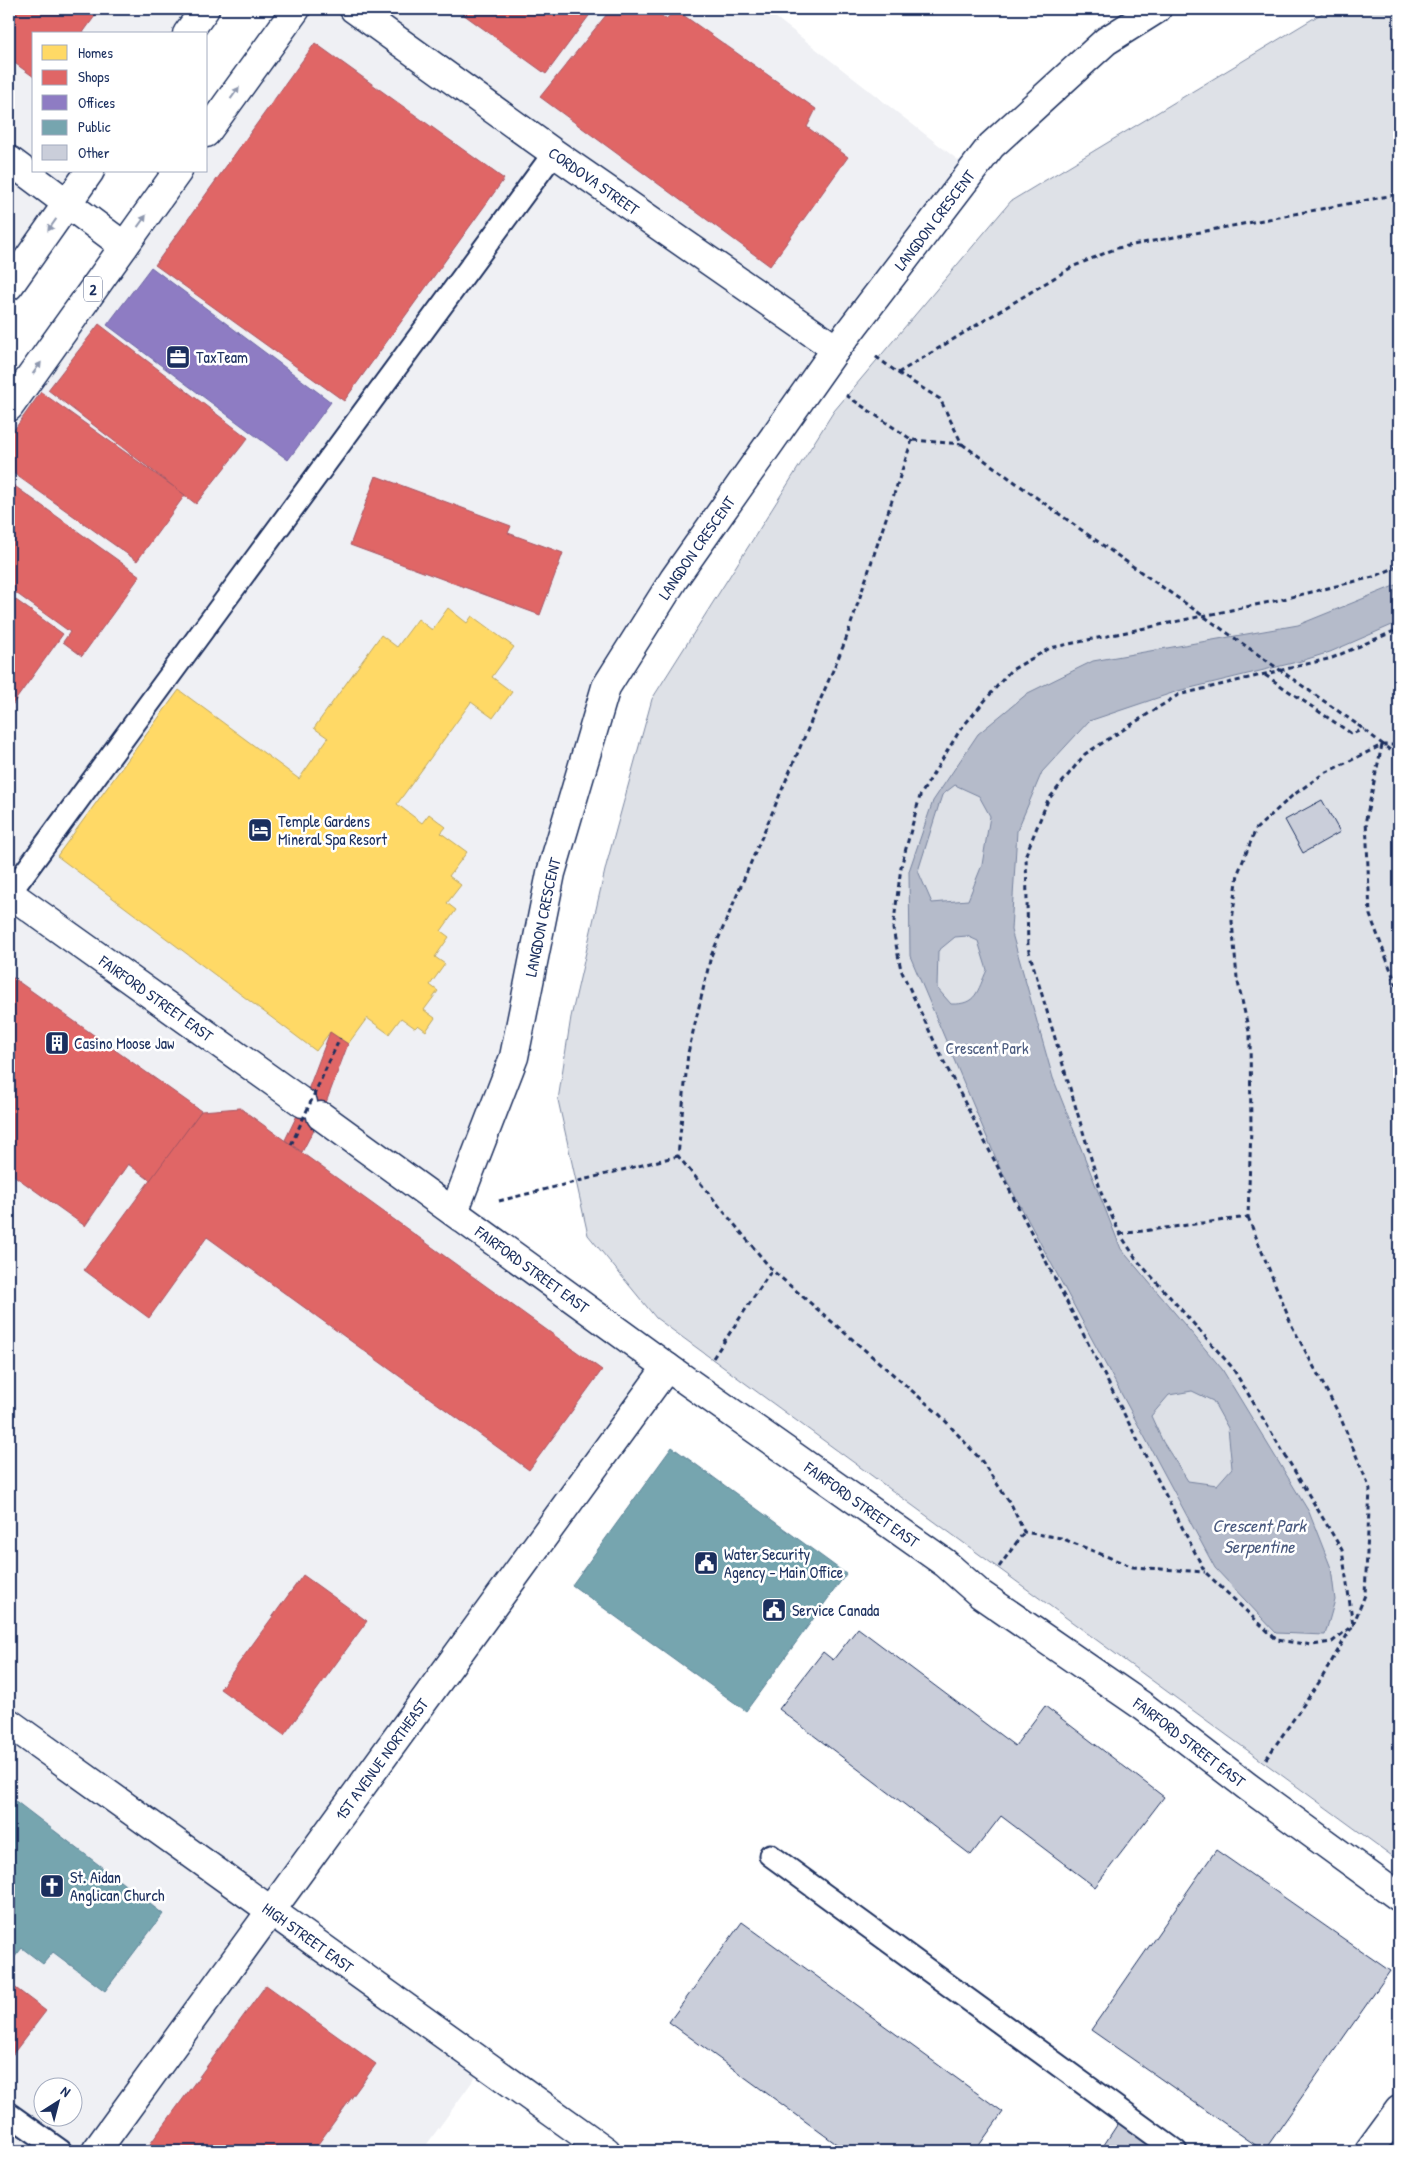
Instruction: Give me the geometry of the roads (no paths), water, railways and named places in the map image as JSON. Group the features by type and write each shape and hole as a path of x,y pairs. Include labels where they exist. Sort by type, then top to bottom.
{"street":[{"path":"188,32 204,9"},
{"path":"208,130 296,9"},
{"name":"CORDOVA STREET","path":"354,9 554,153 841,342"},
{"name":"LANGDON CRESCENT","path":"454,1212 514,1057 551,873 606,687 674,579 818,374 991,146 1106,41 1158,9"},
{"path":"9,160 124,246"},
{"path":"9,286 89,172"},
{"name":"2","path":"9,407 177,172"},
{"name":"FAIRFORD STREET EAST","path":"9,893 667,1367 945,1563 980,1594 1144,1707 1248,1787 1399,1897"},
{"name":"1ST AVENUE NORTHEAST","path":"96,2151 667,1367"},
{"name":"HIGH STREET EAST","path":"9,1723 606,2151"},
{"path":"1369,2151 1399,2110"}],"lane":[{"path":"9,893 554,153"},
{"path":"770,1855 1176,2151"},
{"path":"9,2114 62,2151"}],"water":[{"name":"Crescent Park Serpentine","path":"1399,584 1399,622 1330,652 1301,661 1178,691 1089,721 1042,772 1017,831 1011,930 1053,1078 1121,1249 1222,1369 1309,1512 1331,1568 1335,1600 1325,1635 1276,1633 1215,1568 1000,1168 910,956 909,871 933,801 978,734 1028,693 1093,661 1298,625","holes":["955,785 979,796 990,816 982,865 968,900 932,903 918,871 942,795","967,936 978,941 987,970 975,995 960,1004 951,1004 937,988 938,951 955,937","1192,1391 1213,1401 1228,1428 1232,1468 1217,1485 1188,1481 1163,1442 1151,1416 1169,1395"]}],"place":[{"name":"TaxTeam","path":"178,357"},
{"name":"Temple Gardens Mineral Spa Resort","path":"260,830"},
{"name":"Casino Moose Jaw","path":"57,1043"},
{"name":"Water Security Agency - Main Office","path":"706,1563"},
{"name":"Service Canada","path":"774,1610"},
{"name":"St. Aidan Anglican Church","path":"52,1886"}],"park label":[{"name":"Crescent Park","path":"987,1048"}]}
